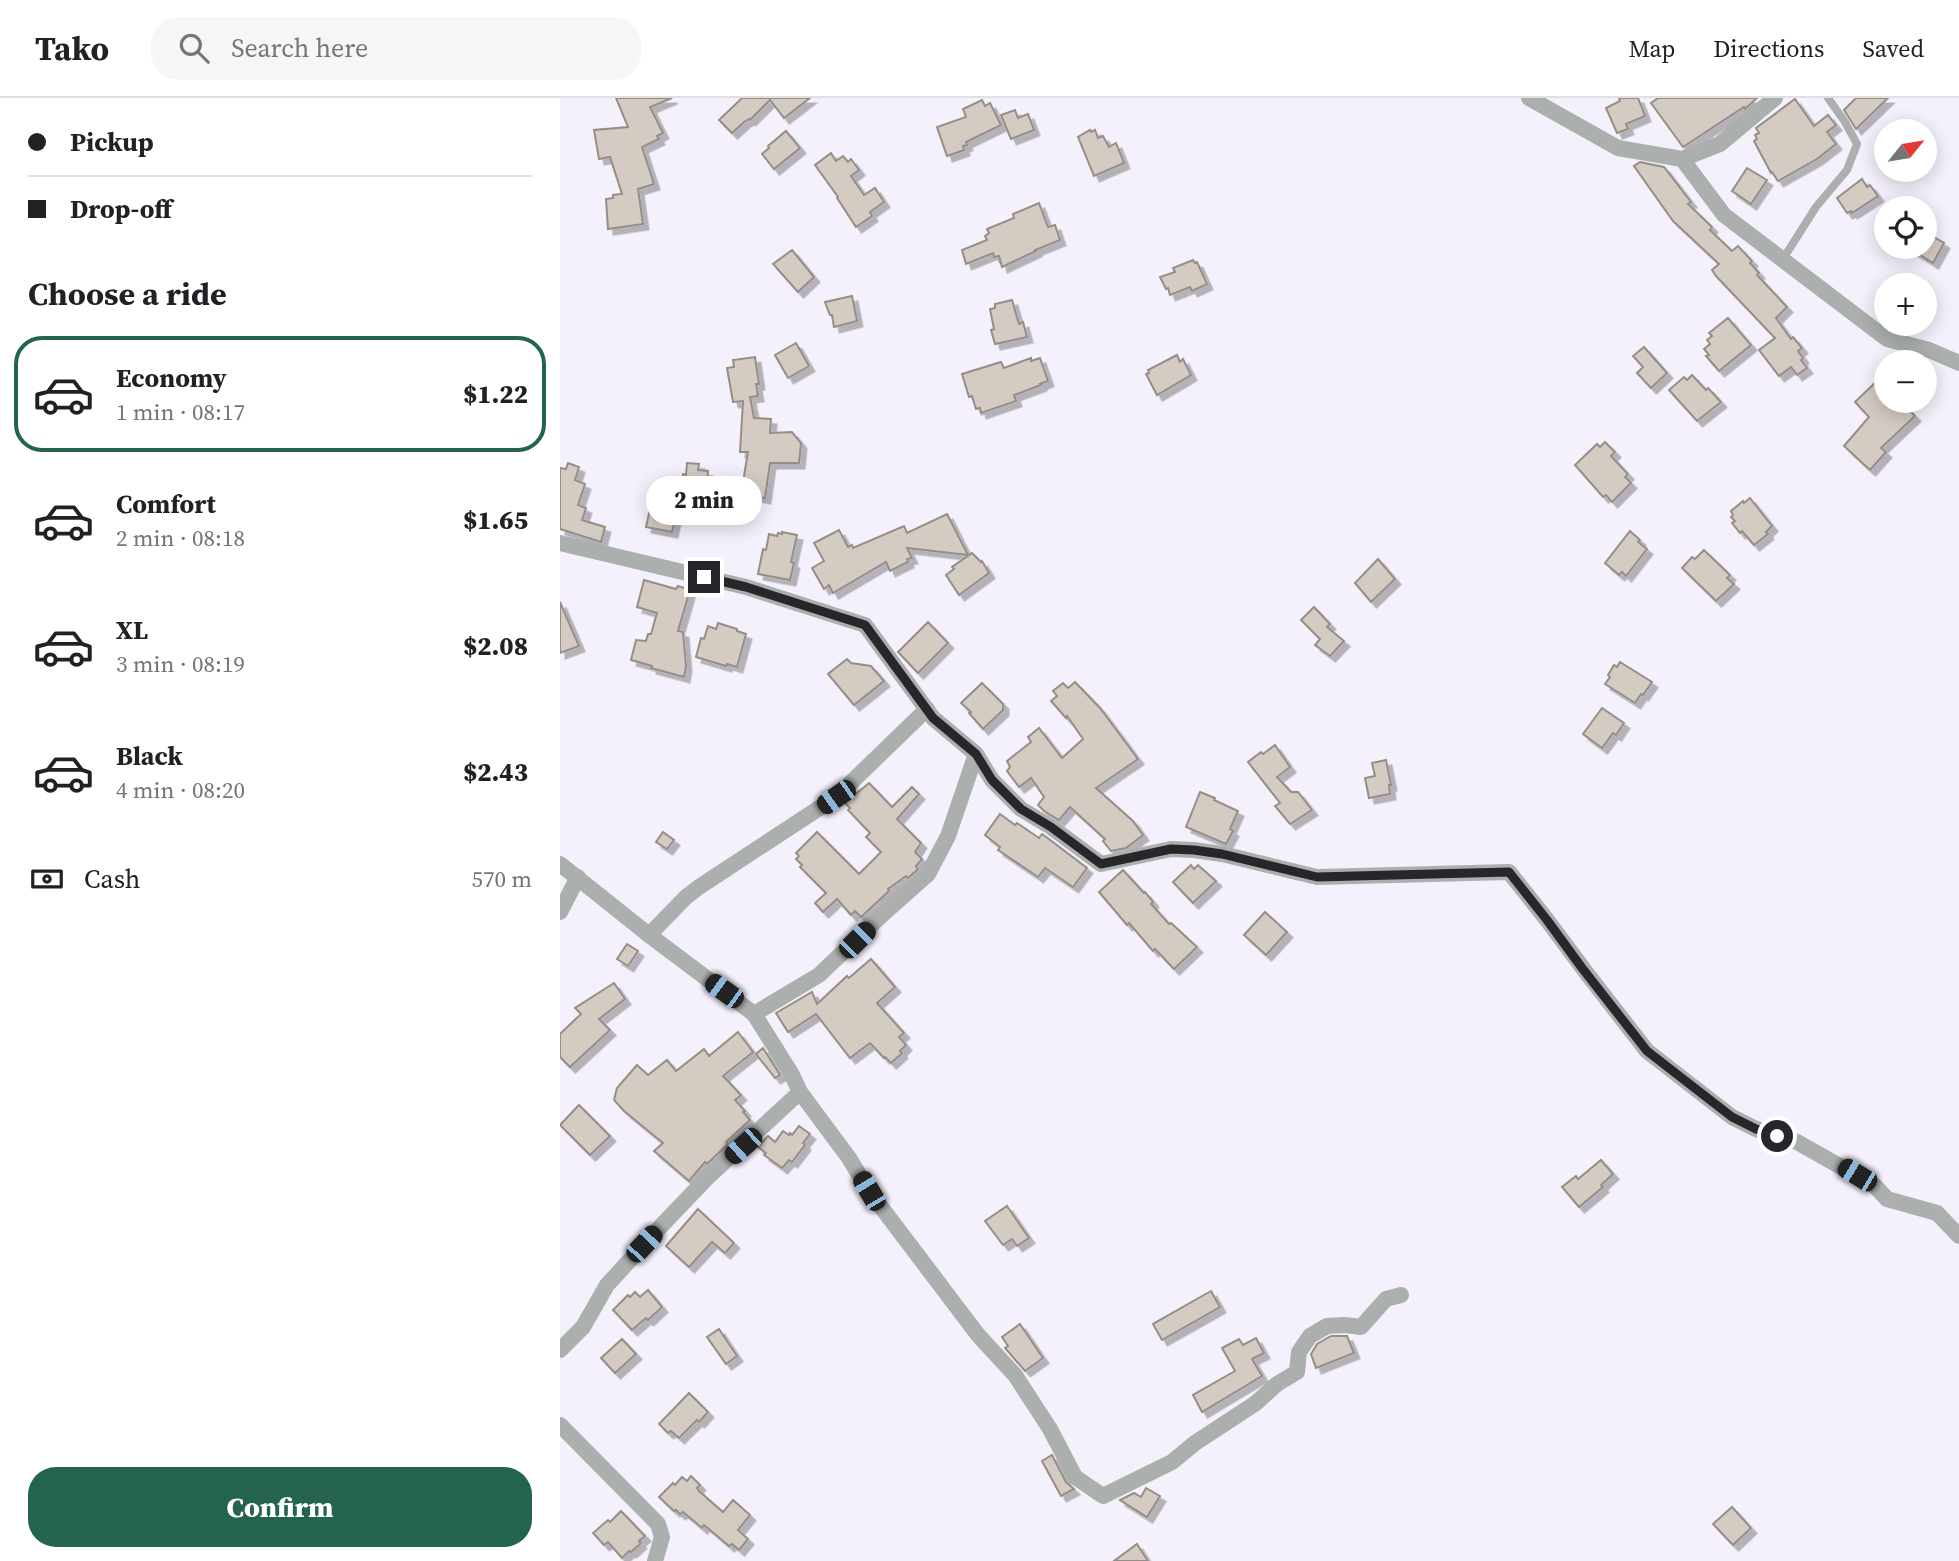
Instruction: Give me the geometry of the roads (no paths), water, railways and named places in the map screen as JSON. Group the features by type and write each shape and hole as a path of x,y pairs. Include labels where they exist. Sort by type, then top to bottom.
{"street":[{"path":"1529,98 1618,148 1682,159 1720,144 1775,98"},
{"path":"1682,159 1724,215 1886,339 1929,350 1959,363"},
{"path":"560,543 746,587 865,625 933,718 976,754 992,780 1021,809 1051,827 1101,864 1171,849 1222,854 1317,877 1509,872 1647,1051 1732,1117 1756,1129 1797,1142 1839,1164 1875,1186 1887,1199 1937,1213 1959,1236"},
{"path":"649,935 699,887 836,797 927,709"},
{"path":"754,1014 819,975 928,874 948,836 976,754"},
{"path":"560,864 754,1014 791,1073 800,1093 849,1158 869,1191 978,1335 1015,1375 1050,1429 1075,1476 1103,1496 1172,1462 1195,1443 1256,1403 1297,1371 1299,1352 1310,1336 1327,1326 1361,1327 1386,1299 1401,1294"},
{"path":"560,912 578,877"},
{"path":"560,1350 583,1327 607,1284 663,1224 706,1179 800,1093"},
{"path":"560,1425 658,1524 662,1537 655,1561"}],"lane":[{"path":"1783,259 1816,207 1847,170 1857,144 1828,98"}]}
